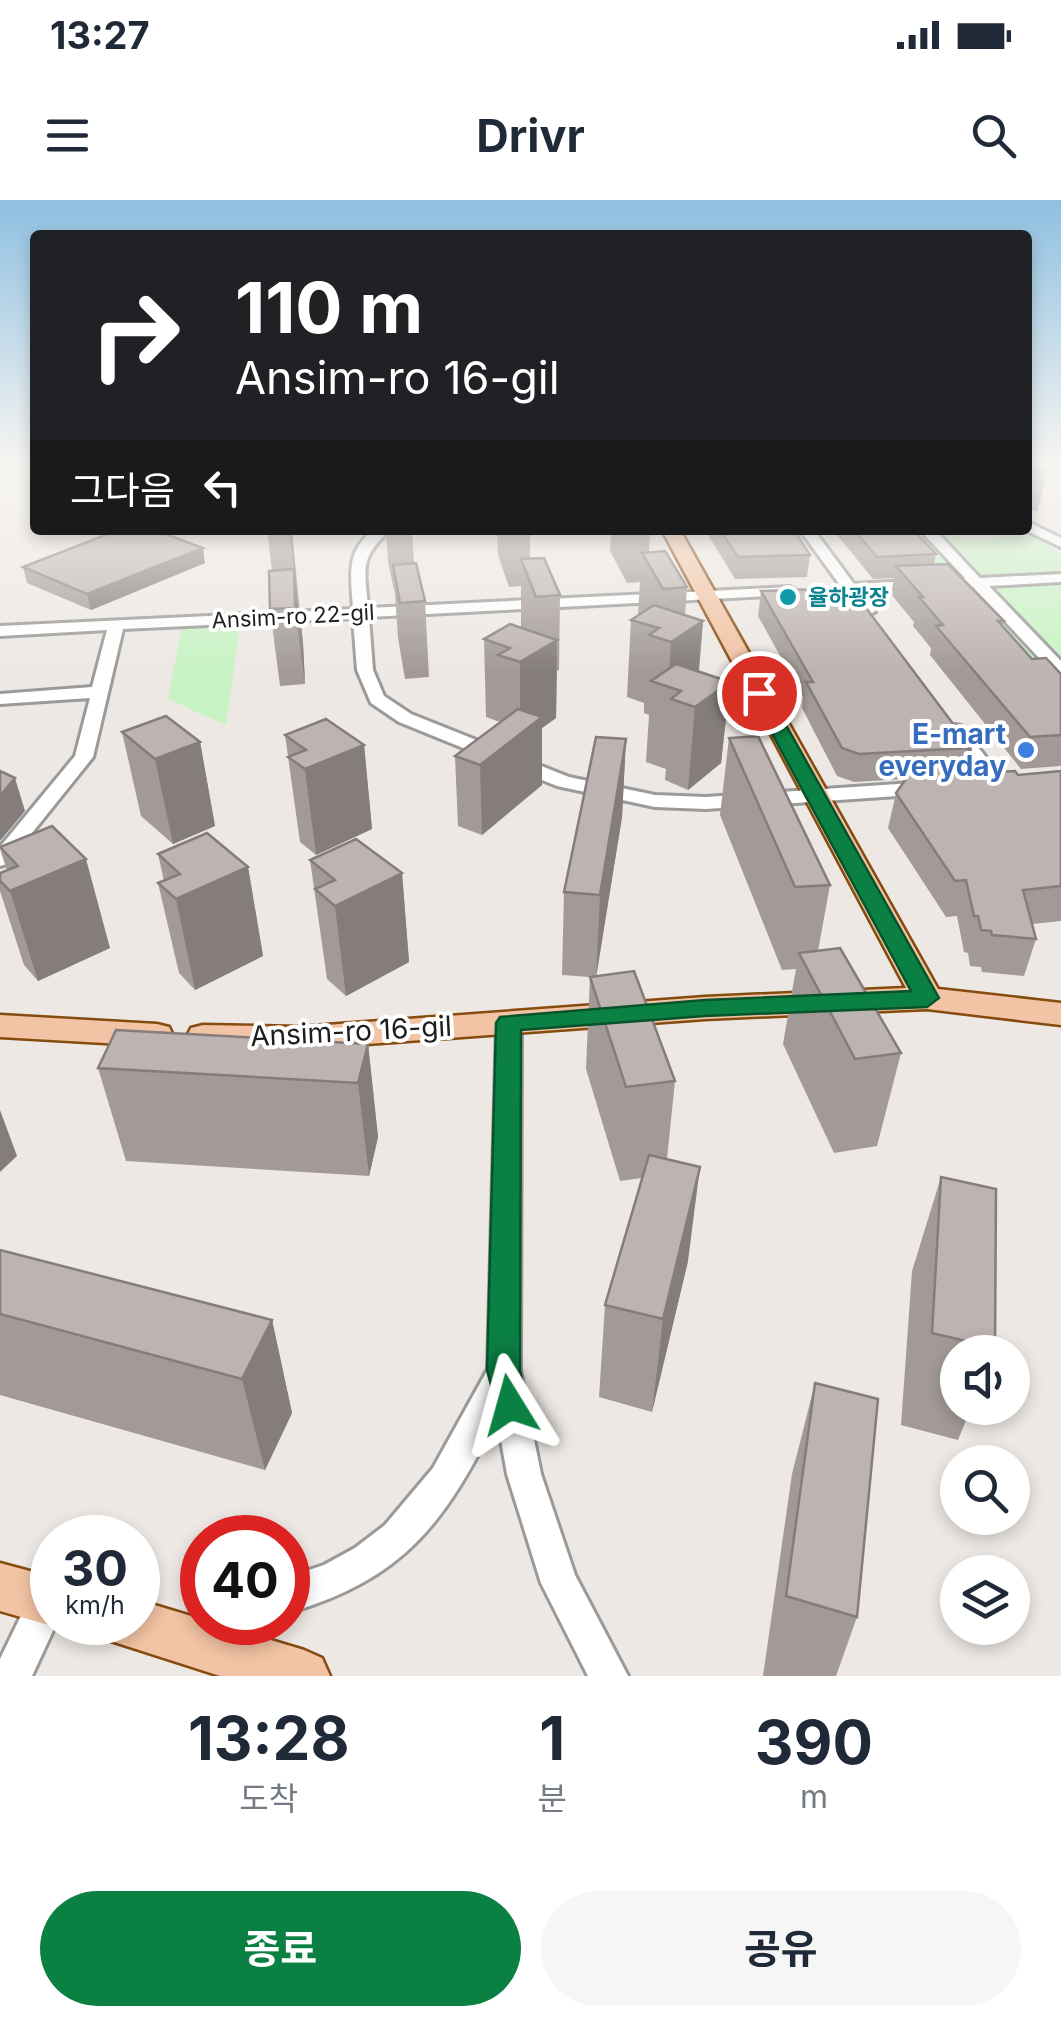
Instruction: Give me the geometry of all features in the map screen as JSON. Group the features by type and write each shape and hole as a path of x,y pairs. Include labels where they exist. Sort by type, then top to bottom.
{"main road":[{"path":"674,535 927,998"},
{"name":"Ansim-ro 16-gil","path":"0,1026 299,1038 705,1008 927,998 1061,1014"},
{"path":"0,1588 30,1596"},
{"path":"160,1633 304,1676"}],"street":[{"path":"376,535 368,540 357,560 365,670 377,699 405,718 564,782 656,801 706,803 965,787 978,782 984,766 940,711"},
{"path":"810,535 841,589 873,620"},
{"path":"933,535 1061,670"},
{"path":"841,589 1061,578"},
{"name":"Ansim-ro 22-gil","path":"0,631 814,590"},
{"path":"0,860 84,757 116,625"},
{"path":"0,699 100,692"},
{"path":"509,1023 504,1370 524,1474 559,1583 609,1676"},
{"path":"310,1589 330,1584 408,1532 456,1466 504,1370"},
{"path":"12,1676 30,1640"}],"green space":[{"path":"907,535 955,535 960,540 1039,535 1061,556 1061,703"},
{"path":"241,618 226,725 168,699 183,621"}],"building":[{"path":"105,535 168,535 203,548 87,594 23,567"},
{"path":"723,535 797,535 810,555 738,557"},
{"path":"858,535 918,535 936,554 877,557"},
{"path":"665,551 687,587 663,589 642,553"},
{"path":"544,558 560,595 536,597 521,559"},
{"path":"416,563 425,601 400,603 393,565"},
{"path":"948,564 1004,621 998,621 1032,659 1046,658 1061,674 1061,735 1030,737 936,626 943,625 896,566"},
{"path":"294,569 295,608 270,609 269,571"},
{"path":"851,588 957,729 966,729 974,741 968,748 859,754 842,748 806,682 813,682 761,591"},
{"path":"654,605 703,621 671,642 649,635 659,628 631,620"},
{"path":"510,624 557,640 520,662 498,655 510,648 484,639"},
{"path":"676,664 730,682 695,707 671,699 681,691 651,681"},
{"path":"518,709 542,717 480,765 455,756"},
{"path":"166,716 200,742 155,759 122,732"},
{"path":"326,719 364,745 305,769 288,757 306,750 285,735"},
{"path":"758,736 830,885 795,887 729,738"},
{"path":"596,737 626,739 600,895 564,892"},
{"path":"952,764 943,775 1061,771 1061,886 1023,890 1036,939 992,935 991,931 981,930 966,880 955,881 896,793 915,766"},
{"path":"0,771 15,778 0,796"},
{"path":"52,826 86,859 10,891 0,881 0,873 18,866 0,847"},
{"path":"207,833 248,867 176,899 158,883 180,874 158,854"},
{"path":"356,839 402,873 335,906 315,889 335,880 310,860"},
{"path":"840,948 901,1053 855,1059 799,953"},
{"path":"634,971 675,1081 626,1087 590,977"},
{"path":"116,1030 368,1044 358,1083 98,1068"},
{"path":"649,1155 700,1167 663,1319 605,1305"},
{"path":"941,1177 996,1189 995,1335 932,1333"},
{"path":"0,1250 272,1320 242,1379 0,1314"},
{"path":"815,1383 878,1399 857,1617 786,1596"}],"place":[{"name":"율하광장","path":"788,597"},
{"name":"E-mart everyday","path":"1026,750"}],"route":[{"path":"510,1405 504,1370 509,1023 705,1008 927,998 759,693"}]}
